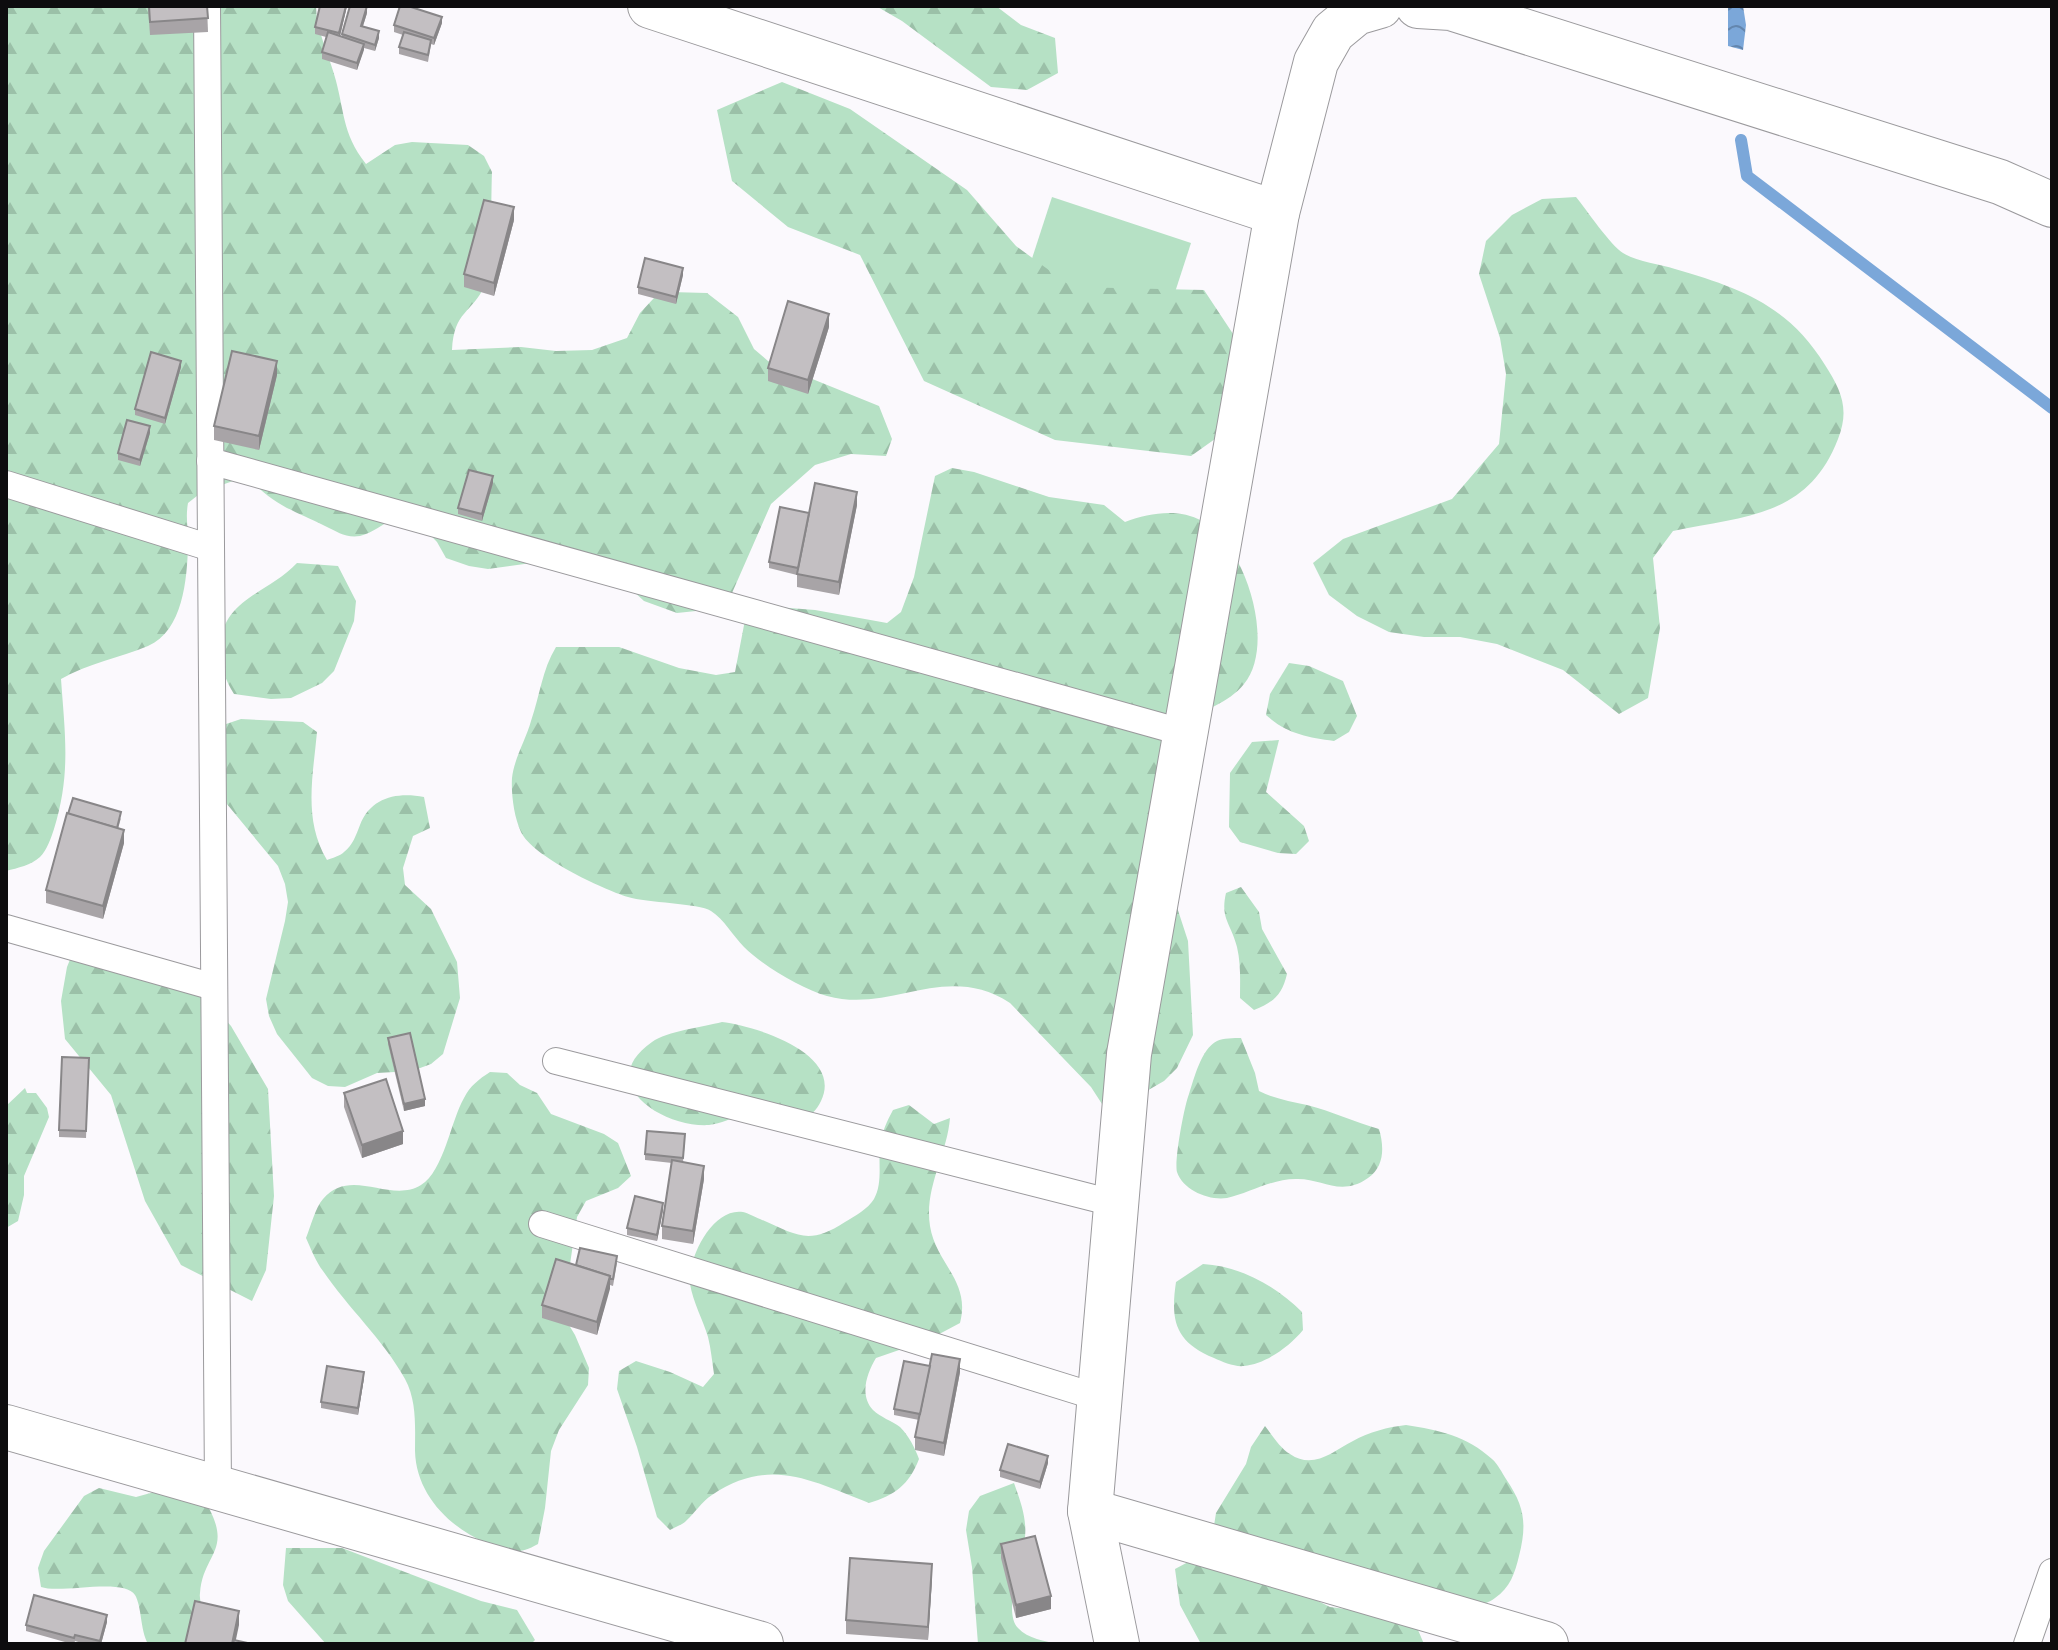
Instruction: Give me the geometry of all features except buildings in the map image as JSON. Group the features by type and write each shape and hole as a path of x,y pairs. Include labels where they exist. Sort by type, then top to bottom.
{"street":[{"path":"650,6 1277,213"},
{"path":"1117,1644 1090,1511 1129,1054 1277,213 1316,62 1333,32 1356,13 1380,6"},
{"path":"1418,6 1451,8 2000,182 2052,205"},
{"path":"6,1427 761,1644"},
{"path":"1090,1511 1546,1644"}],"lane":[{"path":"207,6 218,1488"},
{"path":"210,461 1185,733"},
{"path":"6,484 211,548"},
{"path":"6,928 214,987"},
{"path":"556,1061 1117,1204"},
{"path":"542,1224 1100,1398"},
{"path":"2027,1644 2052,1572"}],"green space":[{"path":"6,6 316,6 320,32 348,131 366,164 395,145 412,142 468,145 484,156 492,172 487,277 480,294 456,327 452,350 521,347 556,351 592,350 627,338 640,313 654,298 670,292 707,293 738,317 754,349 768,361 879,406 892,439 886,456 851,454 815,465 771,504 732,593 696,611 677,613 644,601 632,590 546,561 488,569 446,558 437,542 412,516 394,519 365,535 350,536 283,506 247,476 202,492 188,503 184,588 169,629 148,646 61,679 65,772 54,829 40,857 6,871"},
{"path":"876,6 996,6 1021,25 1055,38 1058,73 1027,90 991,87 902,21"},
{"path":"782,82 850,109 967,190 1016,246 1072,287 1204,290 1243,349 1246,417 1191,456 1055,440 924,381 860,255 788,227 732,181 717,110"},
{"path":"1052,197 1191,243 1165,323 1026,277"},
{"path":"1576,197 1623,253 1721,284 1778,313 1811,344 1839,391 1843,409 1838,439 1825,465 1810,484 1771,509 1673,531 1653,558 1660,628 1648,698 1619,714 1563,670 1497,644 1460,637 1424,637 1389,632 1357,616 1329,595 1313,563 1343,539 1452,499 1499,444 1506,374 1500,338 1479,274 1486,241 1512,215 1542,199"},
{"path":"952,468 974,472 1049,497 1104,505 1125,522 1164,513 1193,517 1218,533 1243,572 1252,596 1257,621 1257,645 1253,666 1244,684 1223,701 1181,721 1173,895 1188,941 1193,1035 1177,1068 1164,1081 1119,1107 1102,1104 1091,1087 1010,1003 986,991 941,987 851,1000 817,993 761,961 711,911 696,906 628,897 602,887 539,851 521,832 516,819 513,771 544,674 556,647 619,647 679,668 716,675 735,672 745,620 777,607 815,610 887,623 901,612 914,577 935,476"},
{"path":"297,563 338,566 356,601 354,621 334,671 322,683 291,698 234,694 224,674 221,659 222,635 227,621 246,600"},
{"path":"1289,663 1309,666 1343,681 1357,716 1349,732 1334,741 1315,738 1290,731 1266,715 1270,694"},
{"path":"241,719 303,722 317,732 312,814 327,860 347,849 365,816 378,803 395,796 424,797 430,828 413,836 403,868 405,885 431,909 457,962 460,998 443,1054 431,1064 412,1071 377,1073 345,1087 328,1086 312,1078 277,1034 266,999 285,921 288,902 285,884 278,866 217,792 223,725"},
{"path":"1279,740 1266,792 1304,826 1309,841 1296,854 1278,853 1240,842 1229,827 1230,773 1252,742"},
{"path":"1241,887 1259,912 1262,929 1287,974 1276,997 1254,1010 1240,998 1238,953 1224,909 1226,893"},
{"path":"80,935 208,1000 231,1026 268,1089 274,1196 266,1270 252,1301 181,1265 145,1201 111,1095 65,1039 61,1001 67,967"},
{"path":"722,1022 774,1036 808,1056 820,1069 825,1084 815,1110 799,1120 744,1115 709,1125 691,1124 655,1111 641,1100 632,1087 630,1073 636,1057 659,1038"},
{"path":"1241,1038 1259,1091 1379,1129 1382,1155 1374,1173 1349,1186 1289,1179 1227,1198 1205,1196 1185,1184 1177,1172 1180,1134 1202,1057 1217,1041"},
{"path":"490,1072 507,1073 520,1085 537,1093 551,1114 604,1134 618,1143 631,1176 618,1188 586,1201 577,1217 569,1271 555,1302 575,1335 589,1368 588,1385 559,1430 551,1451 538,1544 518,1551 500,1549 459,1528 428,1495 417,1467 409,1387 386,1350 320,1267 306,1238 320,1203 334,1190 358,1185 409,1190 429,1178 436,1169 466,1094"},
{"path":"25,1088 27,1093 36,1093 47,1108 49,1117 24,1176 24,1195 18,1221 6,1228 6,1106"},
{"path":"909,1105 934,1124 950,1118 929,1212 933,1239 957,1284 962,1308 960,1323 928,1340 876,1358 867,1377 865,1391 869,1404 900,1427 914,1446 919,1459 911,1476 900,1488 869,1503 790,1476 753,1477 733,1483 712,1495 684,1522 670,1530 657,1517 617,1389 619,1371 636,1361 703,1387 714,1374 708,1337 693,1297 690,1274 697,1249 712,1226 732,1213 745,1213 793,1233 812,1236 857,1215 877,1193 880,1145 889,1118 893,1110"},
{"path":"1203,1264 1244,1273 1269,1286 1302,1312 1303,1330 1277,1353 1252,1365 1232,1365 1201,1352 1178,1329 1174,1296 1176,1282"},
{"path":"1406,1425 1452,1435 1473,1445 1496,1463 1517,1498 1523,1516 1522,1545 1508,1585 1490,1601 1472,1608 1213,1532 1216,1513 1265,1426 1286,1451 1298,1458 1315,1460 1372,1433"},
{"path":"1014,1483 1025,1530 1013,1598 1014,1620 1027,1635 1058,1644 978,1644 966,1530 969,1511 980,1496"},
{"path":"99,1488 136,1497 158,1491 206,1503 214,1519 217,1542 200,1593 202,1644 148,1644 137,1600 129,1590 106,1586 41,1587 38,1568 44,1551 84,1496"},
{"path":"286,1548 342,1548 481,1601 517,1610 535,1640 531,1644 326,1644 288,1601 283,1585"},
{"path":"1190,1561 1310,1597 1330,1607 1384,1614 1403,1620 1418,1630 1424,1644 1201,1644 1180,1605 1175,1569"}],"water":[{"path":"1728,6 1743,6 1746,25 1743,50 1728,46"}],"waterway":[{"path":"1741,140 1747,176 2052,408"}]}
